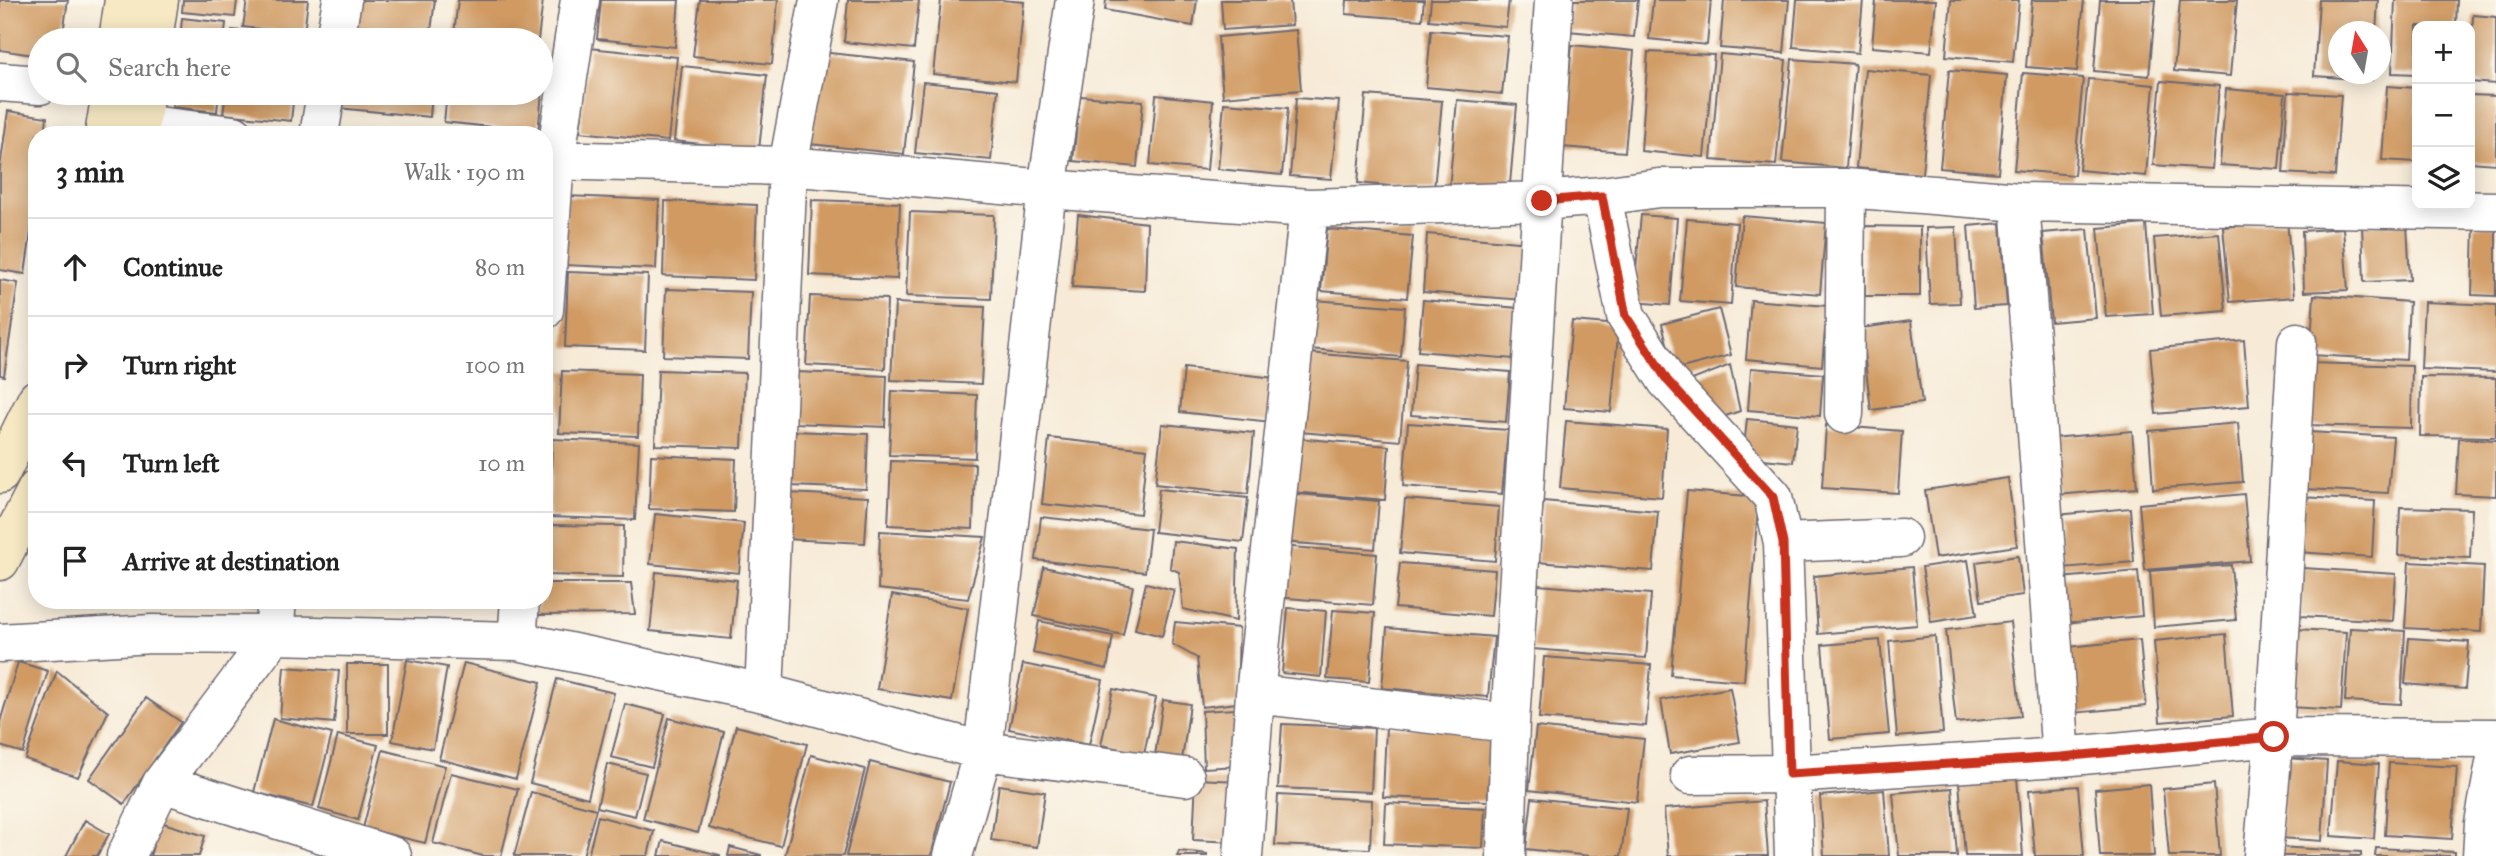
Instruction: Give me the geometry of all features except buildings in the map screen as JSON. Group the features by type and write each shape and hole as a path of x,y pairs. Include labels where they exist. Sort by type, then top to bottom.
{"main road":[{"path":"120,28 124,0"},
{"path":"155,28 159,0"},
{"path":"106,126 109,105"},
{"path":"0,474 28,417"},
{"path":"0,561 28,507"}],"street":[{"path":"337,28 342,0"},
{"path":"553,145 580,0"},
{"path":"764,693 788,166 819,0"},
{"path":"953,856 983,751 1047,189 1075,0"},
{"path":"1506,856 1510,723 1554,0"},
{"path":"0,82 28,84"},
{"path":"320,126 324,105"},
{"path":"141,117 188,126"},
{"path":"553,161 788,166 1047,189 1309,208 1542,201 1659,188 1846,188 2020,202 2496,212"},
{"path":"1844,414 1846,188"},
{"path":"1602,196 1626,316 1667,380 1773,497 1783,543 1789,774 1794,856"},
{"path":"2020,202 2061,757"},
{"path":"1243,856 1255,694 1309,208"},
{"path":"2263,856 2274,737 2297,342"},
{"path":"1783,543 1901,538"},
{"path":"517,641 519,609"},
{"path":"0,643 152,634 275,618 517,641 764,693 983,751 1185,777"},
{"path":"126,856 162,783 275,618"},
{"path":"1255,694 1510,723"},
{"path":"1690,775 1789,774 2061,757 2274,737 2496,737"},
{"path":"2487,833 2496,758"},
{"path":"162,783 392,856"}],"route":[{"path":"1542,201 1602,196 1626,316 1667,380 1773,497 1783,543 1789,774 2061,757 2274,737"}]}
